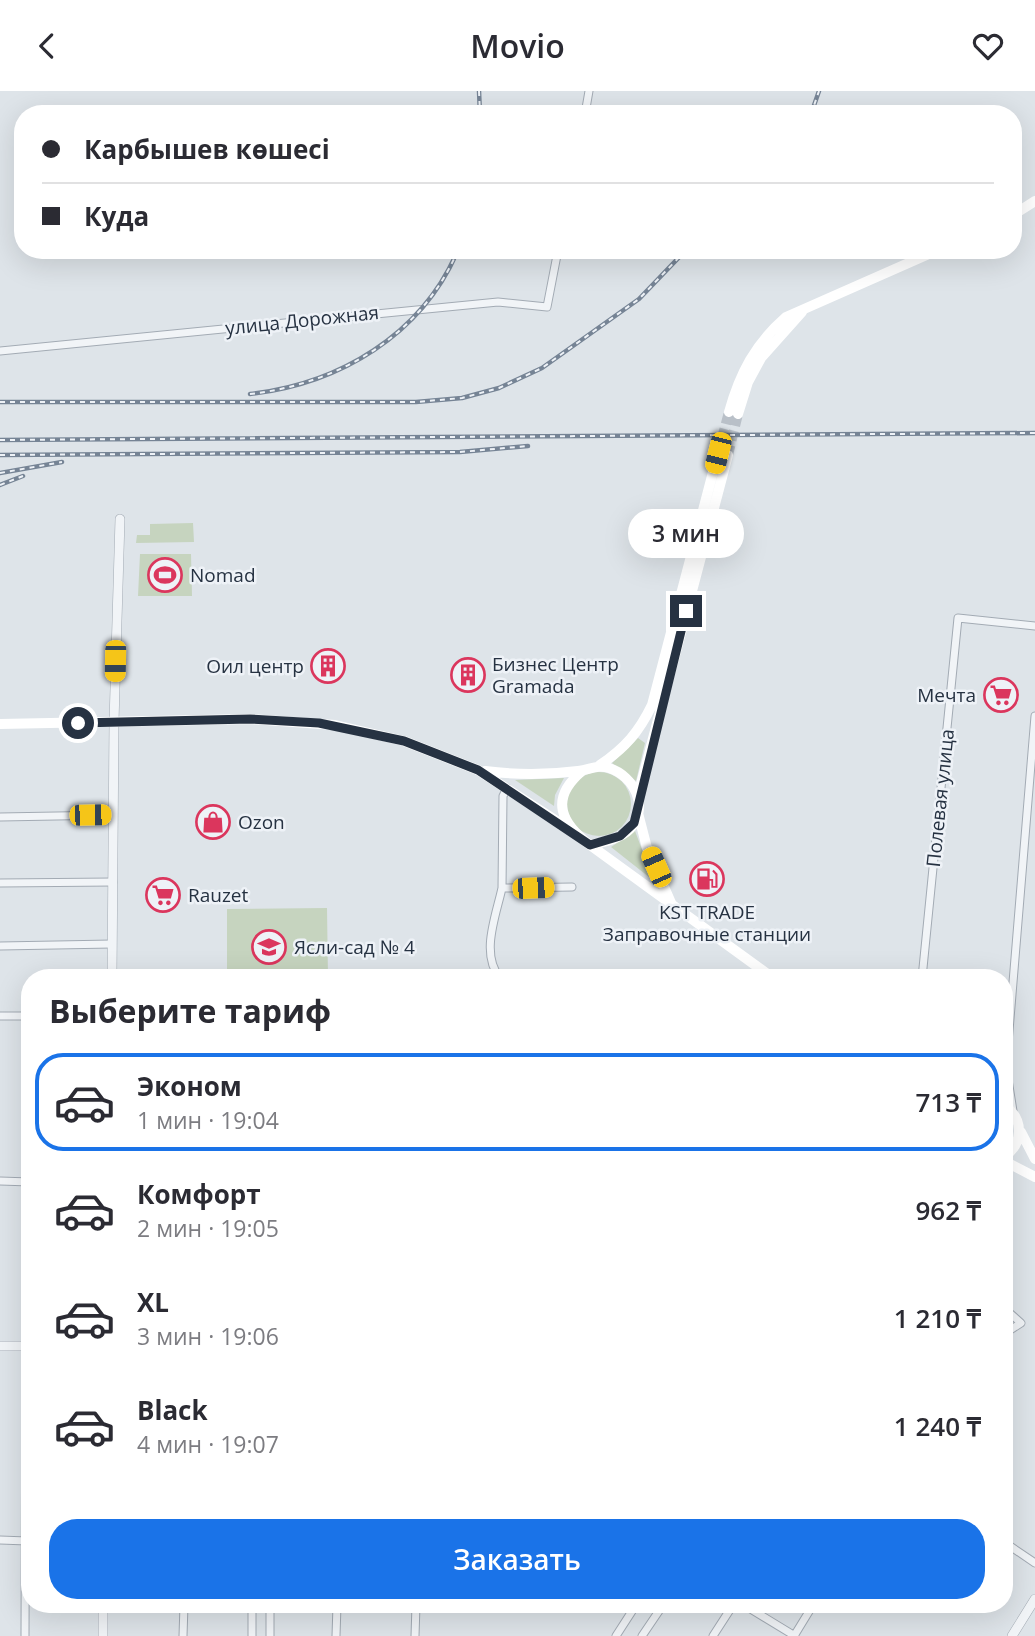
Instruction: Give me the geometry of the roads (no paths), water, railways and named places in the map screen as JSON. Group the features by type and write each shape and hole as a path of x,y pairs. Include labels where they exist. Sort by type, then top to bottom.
{"main road":[{"path":"733,413 739,379 752,353 767,334 786,317 918,259"},
{"path":"478,770 514,774 582,771 600,765 623,750 640,730 653,705 723,454 638,795 638,813 647,848 672,905"},
{"path":"0,723 250,719 319,723 404,741 478,770 507,788 569,829 761,969"},
{"path":"600,765 622,774 638,795"},
{"path":"569,829 562,806 563,794 582,771"},
{"path":"590,845 620,836 629,829 638,813"},
{"path":"1013,1116 1035,1159"},
{"path":"1013,1150 1020,1130"},
{"path":"1013,1164 1035,1177"}],"street":[{"name":"улица Дорожная","path":"0,351 498,302 547,306 556,259"},
{"path":"112,969 114,722 120,519"},
{"name":"Полевая улица","path":"923,969 958,618 1035,626"},
{"path":"1013,975 1035,716"},
{"path":"495,969 490,950 502,888 503,796 507,788"},
{"path":"0,817 113,815"},
{"path":"0,883 113,881"},
{"path":"502,888 572,887"},
{"path":"0,946 112,944"},
{"path":"0,1016 21,1016"},
{"path":"0,1181 21,1182"},
{"path":"1013,1316 1021,1323 1013,1328"},
{"path":"0,1346 21,1346"},
{"path":"0,1540 21,1541"},
{"path":"1013,1548 1035,1563"},
{"path":"1012,1636 1035,1599"},
{"path":"25,1613 25,1636"},
{"path":"103,1613 103,1636"},
{"path":"183,1636 184,1613"},
{"path":"252,1613 252,1636"},
{"path":"270,1613 270,1636"},
{"path":"336,1636 337,1613"},
{"path":"415,1636 416,1613"},
{"path":"616,1636 631,1613"},
{"path":"642,1636 658,1613"},
{"path":"713,1636 728,1613"},
{"path":"757,1613 794,1636 808,1613"}],"tunnel":[{"path":"718,453 729,412"},
{"path":"728,455 738,414"}],"railway":[{"path":"479,91 480,105"},
{"path":"814,105 819,91"},
{"path":"250,394 315,379 374,350 400,330 423,307 453,259"},
{"path":"0,402 416,402 462,398 499,388 542,368 639,299 677,259"},
{"path":"0,440 1035,433"},
{"path":"0,455 460,452 528,446"},
{"path":"0,473 62,462"},
{"path":"0,485 23,476"}],"place":[{"name":"Nomad","path":"165,575"},
{"name":"Оил центр","path":"328,666"},
{"name":"Бизнес Центр Gramada","path":"468,675"},
{"name":"Мечта","path":"1001,695"},
{"name":"Ozon","path":"213,822"},
{"name":"KST TRADE Заправочные станции","path":"707,879"},
{"name":"Rauzet","path":"163,895"},
{"name":"Ясли-сад № 4","path":"269,947"}]}
